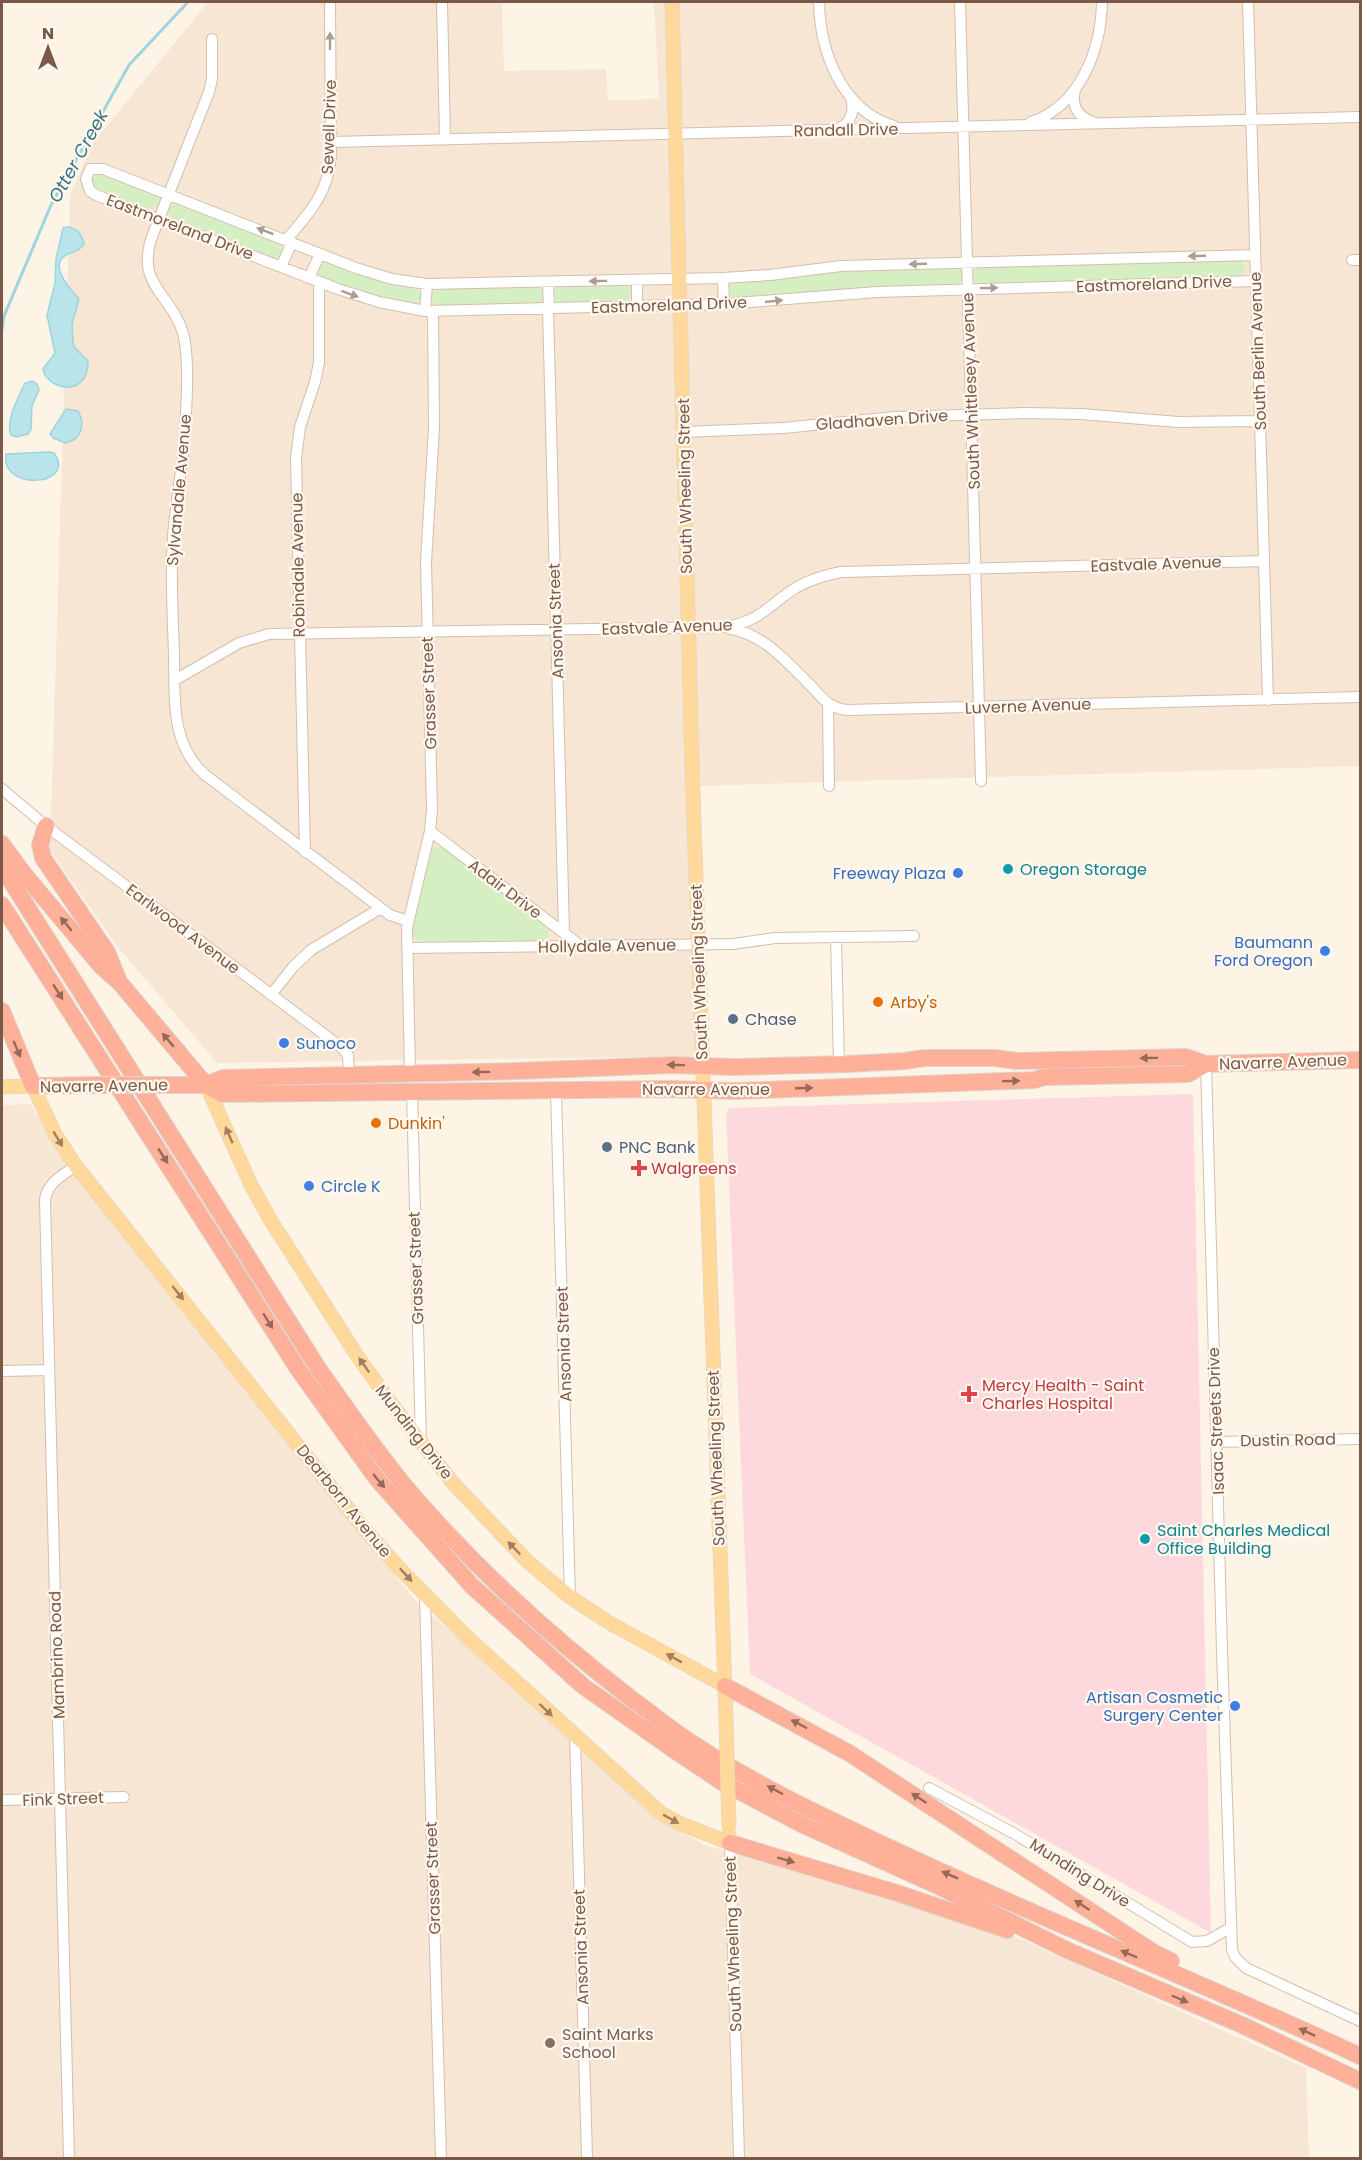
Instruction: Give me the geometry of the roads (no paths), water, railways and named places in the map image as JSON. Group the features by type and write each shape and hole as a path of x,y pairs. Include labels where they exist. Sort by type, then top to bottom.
{"highway":[{"path":"46,826 40,845 43,858 107,952 120,983"},
{"path":"2,844 24,874 101,966 120,983 206,1085"},
{"path":"2,867 331,1386 408,1490 493,1581 587,1665 693,1744 721,1762 830,1819 1086,1936 1239,2001 1360,2056"},
{"path":"2,905 298,1369 377,1479 472,1586 583,1686 722,1782 801,1824 938,1886 1069,1951 1242,2025 1360,2081"},
{"path":"2,1011 33,1086"},
{"name":"Navarre Avenue","path":"33,1086 206,1085 223,1078 517,1071 649,1065 734,1067 839,1065 924,1058 984,1058 1017,1061 1186,1057 1206,1064 1360,1060"},
{"path":"848,1087 879,1076 979,1071 985,1066 984,1058"},
{"path":"1044,1077 1050,1068 1088,1066 1120,1058"},
{"name":"Navarre Avenue","path":"206,1085 222,1094 848,1087 1035,1080 1044,1077 1188,1074 1206,1064"},
{"path":"270,1094 270,1087 274,1085 341,1083 375,1073"},
{"path":"348,1093 404,1084 408,1082 409,1073"},
{"path":"725,1686 827,1739 1156,1954 1200,1976 1239,2001"},
{"path":"729,1835 1069,1951"}],"main road":[{"name":"South Wheeling Street","path":"672,2 688,628 729,1835"},
{"name":"Munding Drive","path":"206,1085 251,1185 271,1221 356,1354 421,1444 473,1505 528,1562 570,1597 608,1622 725,1686"},
{"name":"Navarre Avenue","path":"2,1087 33,1086"},
{"name":"Dearborn Avenue","path":"33,1086 55,1134 76,1166 366,1531 425,1597 662,1814 681,1824 729,1835"}],"street":[{"name":"Sewell Drive","path":"281,267 289,241 323,193 329,174 331,142 330,2"},
{"path":"442,2 445,140"},
{"path":"819,2 820,27 827,53 837,75 855,103 885,124 903,129"},
{"name":"South Whittlesey Avenue","path":"960,2 981,781"},
{"path":"1018,126 1052,113 1068,100 1077,87 1095,50 1102,2"},
{"name":"South Berlin Avenue","path":"1248,2 1268,700"},
{"name":"Sylvandale Avenue","path":"212,39 211,85 148,249 149,271 154,284 179,323 185,346 185,438 172,560 177,727 184,748 196,767 390,915 408,921"},
{"path":"1077,87 1073,101 1077,112 1088,120 1098,123"},
{"path":"833,130 846,124 852,114 850,95"},
{"name":"Randall Drive","path":"331,142 1360,117"},
{"name":"Eastmoreland Drive","path":"1255,255 841,266 771,275 680,280 427,284 375,274 103,169 90,169 87,173 87,186 90,191 369,300 429,311 680,306 853,293 1256,281"},
{"path":"314,280 320,254"},
{"path":"723,278 724,304"},
{"name":"Robindale Avenue","path":"305,852 296,458 300,427 319,363 314,280"},
{"path":"637,280 637,306"},
{"name":"Ansonia Street","path":"548,282 564,933"},
{"name":"Grasser Street","path":"409,1073 408,921 430,831 432,810 427,530 435,418 427,284"},
{"name":"Gladhaven Drive","path":"683,432 768,429 887,417 971,414 1081,414 1189,422 1260,421"},
{"name":"Eastvale Avenue","path":"175,680 244,640 264,635 725,627 754,619 796,588 814,579 849,571 1264,561"},
{"path":"725,627 750,634 763,641 828,705 830,786"},
{"name":"Luverne Avenue","path":"828,705 853,711 1360,697"},
{"name":"Earlwood Avenue","path":"2,789 46,826 347,1053 349,1076"},
{"name":"Adair Drive","path":"430,831 581,946"},
{"path":"271,995 310,950 381,908"},
{"name":"Hollydale Avenue","path":"407,948 745,943 775,938 914,936"},
{"path":"836,937 839,1065"},
{"name":"Isaac Streets Drive","path":"1206,1064 1230,1928 1235,1957 1246,1968 1360,2021"},
{"name":"Ansonia Street","path":"556,1090 570,1597"},
{"name":"Grasser Street","path":"412,1092 421,1444"},
{"name":"Mambrino Road","path":"69,2158 45,1199 46,1192 53,1182 76,1166"},
{"path":"2,1371 49,1370"},
{"name":"Dustin Road","path":"1216,1442 1360,1439"},
{"name":"Grasser Street","path":"425,1597 441,2158"},
{"name":"Ansonia Street","path":"575,1736 586,2158"},
{"name":"Munding Drive","path":"929,1788 1034,1844 1192,1942 1208,1941 1230,1928"},
{"name":"Fink Street","path":"2,1800 124,1797"},
{"name":"South Wheeling Street","path":"729,1835 739,2158"}],"water":[{"path":"67,227 78,232 84,244 62,258 59,264 62,277 79,299 72,324 73,343 88,361 86,373 81,382 67,387 51,382 43,369 55,353 47,315 55,283 56,259 63,228"},
{"path":"32,381 37,384 39,390 32,406 31,429 28,434 16,437 11,435 11,416 25,383"},
{"path":"66,409 78,411 82,426 75,439 65,443 53,438 50,434"},
{"path":"54,453 59,464 56,472 48,478 25,479 14,475 7,466 6,454"}],"waterway":[{"name":"Otter Creek","path":"2,331 4,316 51,205 129,65 188,2"}],"place":[{"name":"Oregon Storage","path":"1008,869"},
{"name":"Freeway Plaza","path":"958,873"},
{"name":"Baumann Ford Oregon","path":"1325,951"},
{"name":"Arby's","path":"878,1002"},
{"name":"Chase","path":"733,1019"},
{"name":"Sunoco","path":"284,1043"},
{"name":"Dunkin'","path":"376,1123"},
{"name":"PNC Bank","path":"607,1147"},
{"name":"Walgreens","path":"639,1168"},
{"name":"Circle K","path":"309,1186"},
{"name":"Mercy Health - Saint Charles Hospital","path":"969,1394"},
{"name":"Saint Charles Medical Office Building","path":"1145,1539"},
{"name":"Artisan Cosmetic Surgery Center","path":"1235,1706"},
{"name":"Saint Marks School","path":"550,2043"}]}
